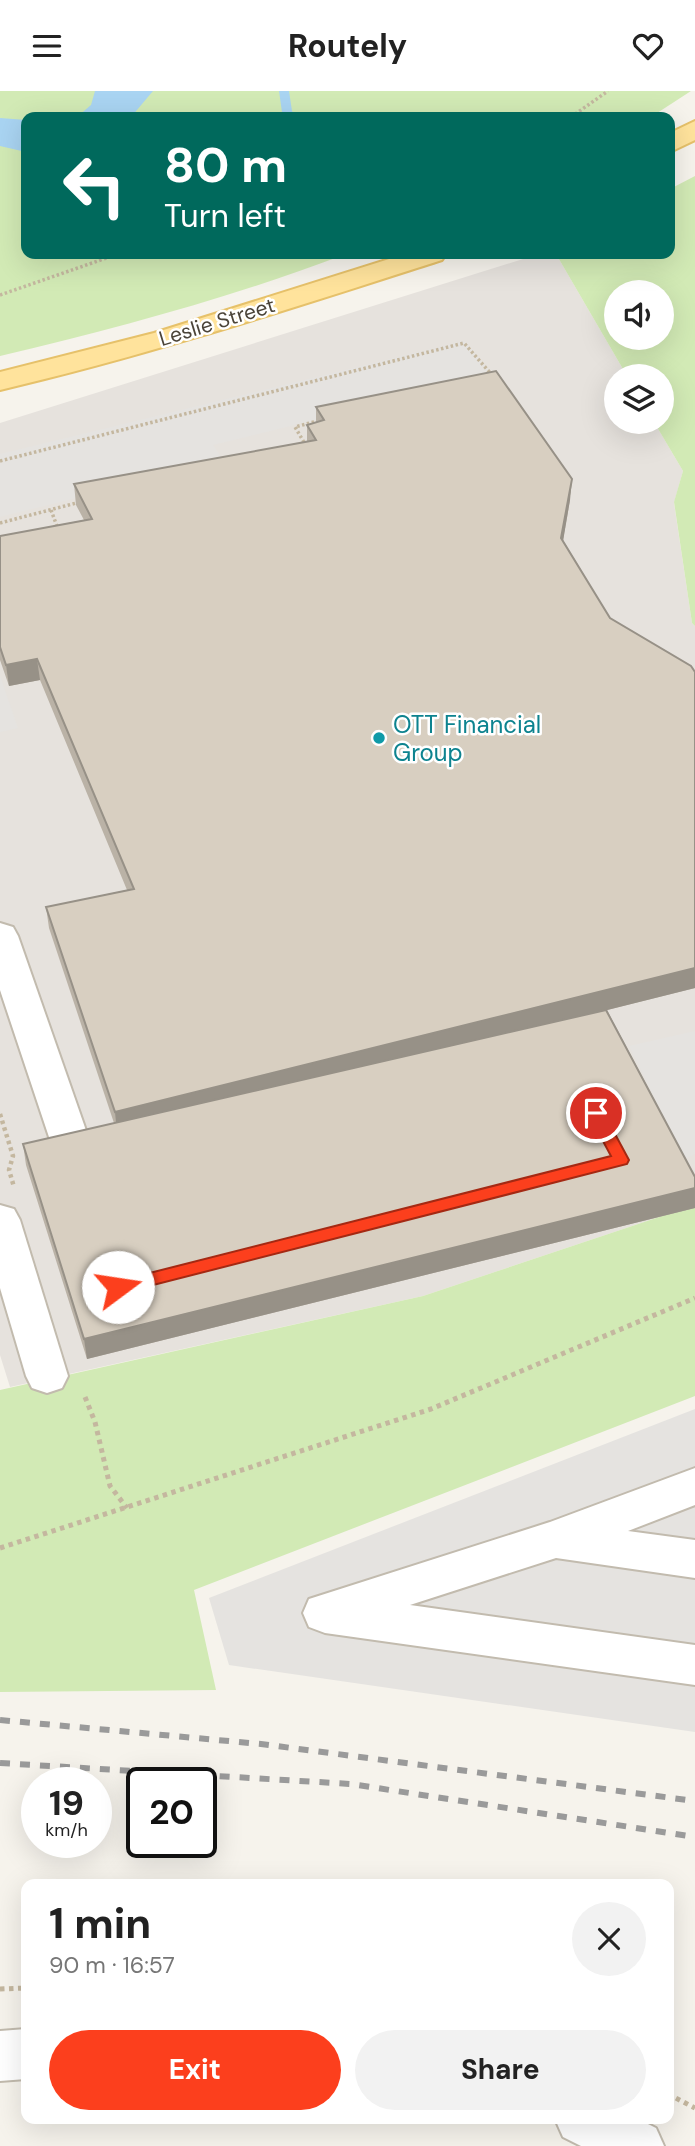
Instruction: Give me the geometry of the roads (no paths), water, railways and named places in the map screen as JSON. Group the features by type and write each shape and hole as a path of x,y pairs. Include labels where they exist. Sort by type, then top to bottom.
{"main road":[{"path":"675,141 695,129"},
{"name":"Leslie Street","path":"0,381 53,369 234,318 417,259"}],"street":[{"path":"0,936 93,1211 107,1208"},
{"path":"0,1220 47,1376"},
{"path":"695,1486 557,1539 325,1613 695,1665"},
{"path":"557,1539 695,1559"},
{"path":"0,2056 21,2055"},
{"path":"592,2124 638,2146"}],"water":[{"path":"95,91 153,91 135,112 83,112 91,105"},
{"path":"0,118 21,120 21,151 0,146"}],"waterway":[{"path":"284,91 287,112"}],"railway":[{"path":"0,1720 261,1744 695,1801"},
{"path":"0,1763 351,1784 695,1837"}],"place":[{"name":"OTT Financial Group","path":"379,738"}]}
